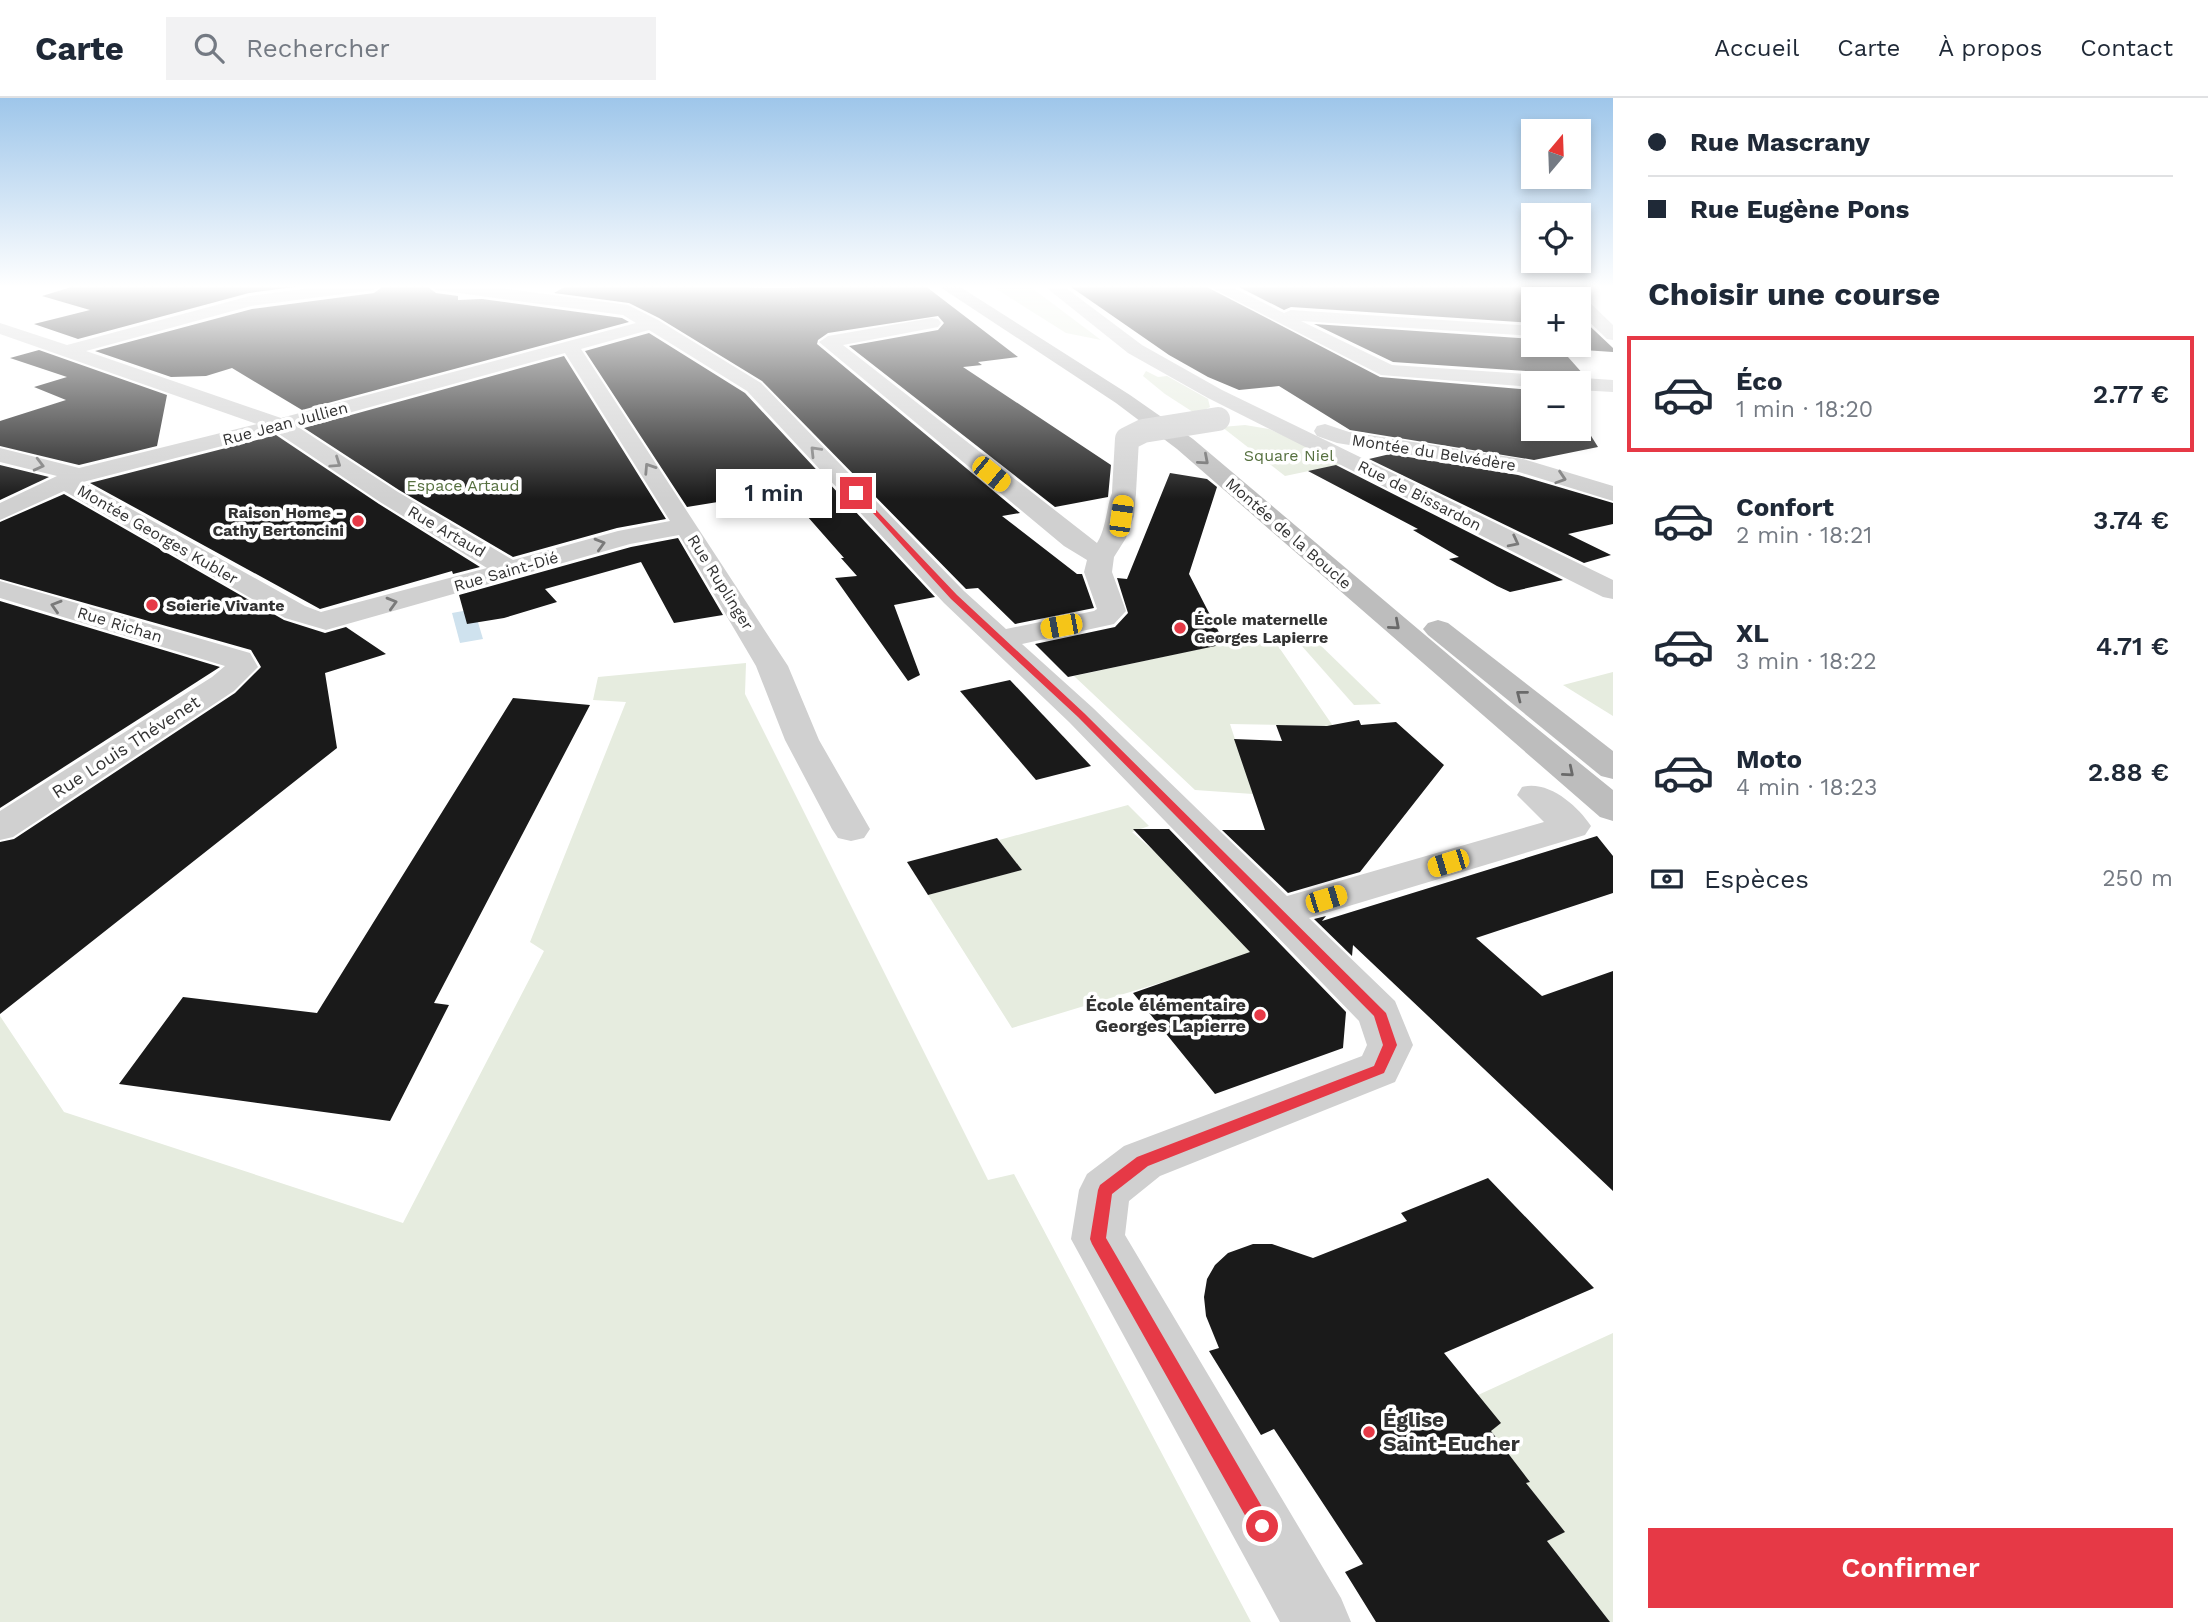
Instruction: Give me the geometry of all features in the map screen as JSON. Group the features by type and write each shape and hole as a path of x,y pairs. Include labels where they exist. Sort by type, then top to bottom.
{"main road":[{"name":"Montée de la Boucle","path":"1056,356 1123,399 1185,444 1496,712 1613,809"},
{"name":"Montée de la Boucle","path":"1082,356 1176,415 1222,449 1303,517"},
{"path":"1420,614 1613,768"}],"street":[{"name":"Rue Artaud","path":"82,356 201,395 280,425 389,497 510,570"},
{"name":"Rue Jean Jullien","path":"0,512 72,479 533,356"},
{"name":"Rue Ruplinger","path":"577,356 772,666 802,740 851,829"},
{"path":"703,356 757,390 954,597 1001,639 1380,1013 1390,1045 1379,1069 1142,1161 1105,1190 1098,1239 1317,1622"},
{"path":"845,356 1073,540 1101,558"},
{"name":"Rue de Bissardon","path":"1148,356 1255,413 1613,592"},
{"path":"1358,356 1388,371 1521,380"},
{"path":"1591,385 1613,386"},
{"path":"1001,639 1104,618 1112,611 1098,572 1101,558 1113,538 1121,516 1127,439 1143,431 1255,413"},
{"name":"Montée du Belvédère","path":"1255,413 1293,419 1342,437 1530,468 1613,494"},
{"name":"Montée Georges Kubler","path":"0,455 72,479 304,617 326,621"},
{"name":"Rue Saint-Dié","path":"326,621 627,537 686,526"},
{"name":"Rue Richan","path":"0,589 239,660"},
{"name":"Rue Louis Thévenet","path":"0,828 223,684 242,667 239,660"},
{"path":"1278,913 1572,826 1535,794"}],"green space":[{"path":"1146,371 1158,377 1167,376 1208,399 1210,407 1196,414 1143,376"},
{"name":"Square Niel","path":"1245,425 1269,429 1347,463 1285,476 1222,427"},
{"path":"1316,641 1381,704 1354,705 1301,645"},
{"path":"1232,642 1276,643 1333,726 1230,724 1253,794 1195,790 1074,676"},
{"path":"746,663 745,694 988,1180 1014,1174 1251,1622 0,1622 0,1016 64,1112 403,1223 544,951 530,942 626,702 593,700 598,677"},
{"path":"1613,672 1613,716 1563,685"},
{"path":"1128,805 1149,826 1132,832 1268,950 1012,1028 928,895 1021,870 999,840"},
{"path":"1613,1333 1613,1622 1610,1622 1547,1541 1564,1532 1490,1430 1478,1395"}],"water":[{"path":"474,609 483,639 460,643 452,613"}],"building":[{"path":"56,356 167,395 157,446 79,465 0,446 0,421 66,400 34,387 67,377 10,358"},
{"path":"110,356 502,356 302,410 232,368 206,376 171,377"},
{"path":"564,356 666,519 617,528 513,557 399,490 304,428"},
{"path":"588,356 686,356 745,393 935,597 894,605 920,675 908,681 835,578 857,576 785,491 687,507"},
{"path":"721,356 832,356 1020,513 1002,516 1077,574 1082,574 1094,608 1015,624 978,588 966,589 762,381"},
{"path":"862,356 1018,357 978,362 982,365 963,367 1111,465 1108,497 1055,507"},
{"path":"1171,356 1340,356 1380,377 1521,389 1521,441 1591,441 1591,436 1598,447 1534,460 1350,430 1279,386 1239,390 1208,377"},
{"path":"1381,356 1568,357 1580,371 1525,371 1393,362"},
{"path":"276,435 480,567 453,574 452,571 320,609 90,483"},
{"path":"1390,454 1518,475 1613,503 1613,524 1568,534 1611,555 1584,563 1369,459"},
{"path":"0,465 49,477 0,500"},
{"path":"1336,465 1563,580 1510,592 1497,586 1449,559 1459,557 1413,530 1418,529 1308,471"},
{"path":"1170,473 1207,479 1217,487 1189,574 1225,644 1068,677 1035,644 1115,627 1128,613 1117,578 1127,579"},
{"path":"64,494 284,620 325,633 346,627 386,654 325,673 337,748 0,1014 0,842 14,839 235,693 261,667 251,650 0,579 0,522"},
{"path":"678,538 723,615 674,623 641,562 545,589 557,602 504,618 467,624 459,595 631,547"},
{"path":"0,601 220,667 0,808"},
{"path":"1010,680 1091,766 1036,780 960,691"},
{"path":"513,698 590,705 434,1003 449,1005 390,1121 119,1084 183,997 317,1013"},
{"path":"1359,720 1361,725 1396,722 1444,765 1360,872 1288,893 1222,830 1265,830 1234,739 1282,741 1276,725 1327,726"},
{"path":"1133,829 1169,829 1346,1012 1343,1048 1215,1094 1133,993 1250,952"},
{"path":"1597,836 1613,856 1613,893 1476,938 1542,996 1613,971 1613,1191 1353,945 1352,956 1314,919 1326,916 1322,921"},
{"path":"997,838 1022,870 928,895 907,862"},
{"name":"Église Saint-Eucher","path":"1488,1178 1594,1288 1444,1353 1501,1423 1491,1431 1530,1482 1526,1483 1565,1532 1547,1541 1610,1622 1376,1622 1345,1572 1363,1564 1274,1429 1261,1435 1209,1351 1219,1348 1206,1316 1204,1297 1207,1279 1215,1265 1228,1253 1253,1244 1272,1244 1313,1258 1407,1221 1401,1213"}],"place":[{"name":"Raison Home - Cathy Bertoncini","path":"358,521"},
{"name":"Soierie Vivante","path":"152,605"},
{"name":"École maternelle Georges Lapierre","path":"1180,628"},
{"name":"École élémentaire Georges Lapierre","path":"1260,1015"},
{"name":"Église Saint-Eucher","path":"1369,1432"}],"route":[{"path":"856,493 954,597 1081,715 1380,1013 1390,1045 1379,1069 1142,1161 1105,1190 1098,1239 1262,1526"}],"park label":[{"name":"Espace Artaud","path":"463,485"}]}
